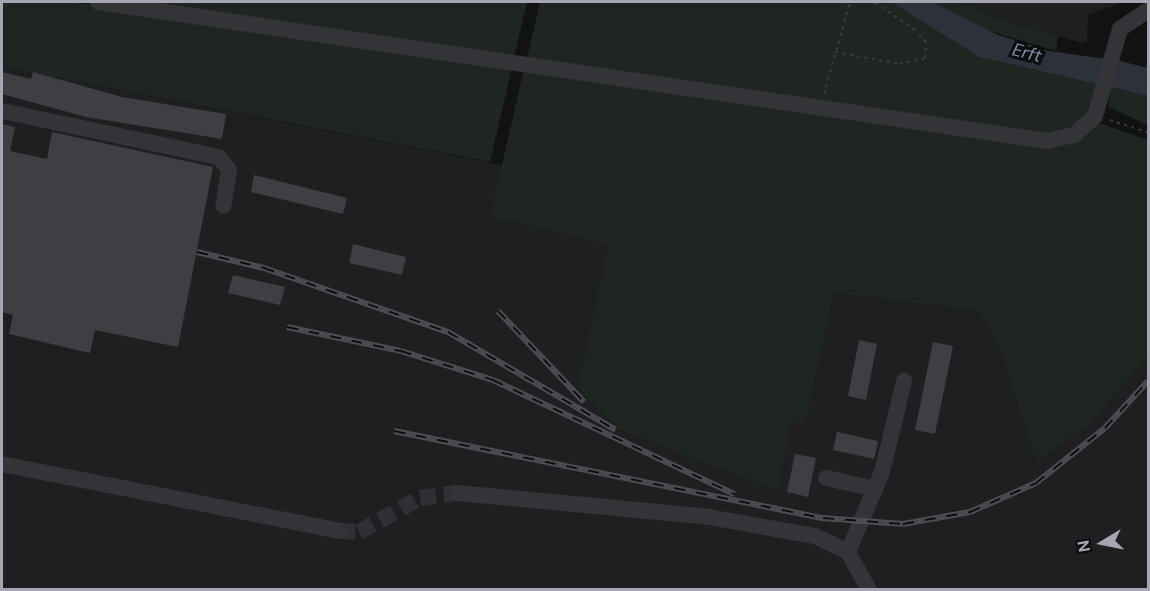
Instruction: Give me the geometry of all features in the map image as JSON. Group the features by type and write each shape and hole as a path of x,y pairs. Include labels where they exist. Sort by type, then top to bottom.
{"street":[{"path":"98,2 1047,141 1074,135 1099,108 1115,43 1124,22 1149,10"},
{"path":"2,111 222,158 229,173 224,206"},
{"path":"848,552 876,489 904,381"},
{"path":"2,464 339,531"},
{"path":"826,478 876,489"},
{"path":"457,493 718,518 820,538 848,552 869,590"}],"path":[{"path":"820,108 850,2"},
{"path":"835,52 900,64 925,58 926,42 915,30 874,2"},
{"path":"1099,108 1149,132"}],"shaded area":[{"path":"2,2 72,2 512,68 490,162 2,67"},
{"path":"124,2 527,2 514,57"},
{"path":"540,2 891,2 979,57 1101,85 1098,99 1077,126 1048,136 527,59"},
{"path":"932,2 961,2 996,19 1058,36 1056,51 974,26"},
{"path":"961,2 1124,2 1088,15 1087,42 1082,43 996,19"},
{"path":"2,67 502,165 491,216 608,245 778,490 791,423 806,420 834,293 978,311 998,342 1036,463 1089,425 1148,357 1148,589 2,589"},
{"path":"524,69 1008,140 1099,123 1148,140 1148,357 1089,425 1036,463 998,342 978,311 834,293 806,421 791,424 778,490 620,430 578,388 608,245 490,216"},
{"path":"1111,87 1148,96 1148,125 1108,107"}],"water":[{"name":"Erft","path":"891,2 932,2 998,35 1049,51 1106,59 1101,85 979,57"},
{"path":"1116,60 1148,68 1148,96 1111,87"}],"building":[{"path":"2,72 31,79 33,72 122,97 226,114 222,139 86,117 2,94"},
{"path":"2,124 15,127 10,151 47,159 52,132 213,167 178,347 95,330 90,353 9,334 13,315 2,312"},
{"path":"254,175 347,198 343,214 251,192"},
{"path":"353,244 406,257 402,275 349,263"},
{"path":"233,275 285,287 280,305 228,293"},
{"path":"859,340 877,344 866,400 848,396"},
{"path":"933,342 953,346 935,434 915,430"},
{"path":"837,432 878,441 874,459 833,450"},
{"path":"795,454 816,458 808,497 787,492"}],"tunnel":[{"path":"339,531 359,532 420,498 457,493"}],"railway":[{"path":"197,252 264,268 448,332 616,430"},
{"path":"498,311 584,402"},
{"path":"287,327 401,351 493,380 734,494"},
{"path":"394,431 823,518 903,524 970,512 1036,483 1105,428 1148,381"}]}
